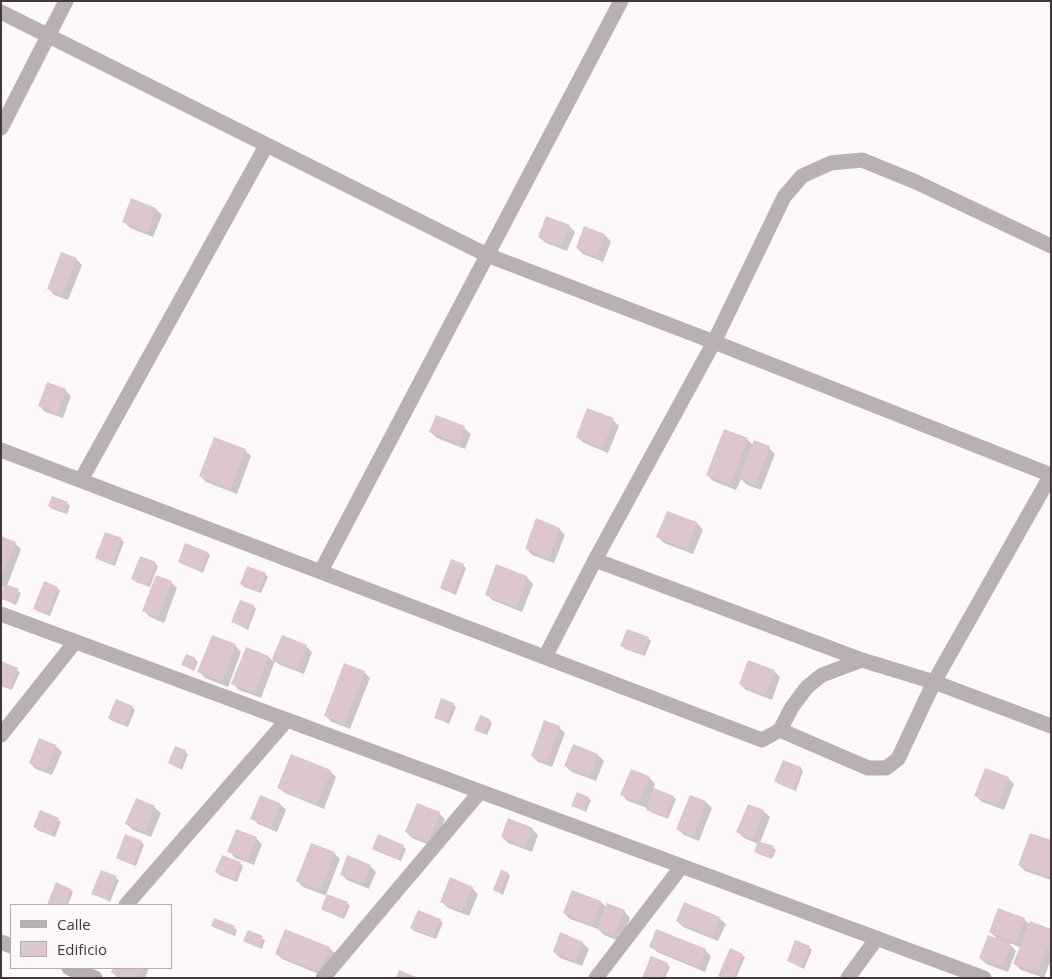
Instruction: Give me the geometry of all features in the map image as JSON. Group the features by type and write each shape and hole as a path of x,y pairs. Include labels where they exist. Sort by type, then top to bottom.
{"street":[{"path":"1,128 66,1"},
{"path":"320,571 621,1"},
{"path":"1,12 487,255 1051,475 934,682 898,759 886,768 868,768 780,730"},
{"path":"81,480 266,146"},
{"path":"545,657 595,560 714,342 784,197 802,176 832,163 862,160 916,182 1051,246"},
{"path":"1,450 762,740 780,730 792,707 807,687 822,675 862,660"},
{"path":"595,560 862,660 934,682 1051,726"},
{"path":"1,614 984,978"},
{"path":"1,735 75,642"},
{"path":"127,904 287,720"},
{"path":"323,978 480,792"},
{"path":"596,978 682,866"},
{"path":"848,978 877,938"},
{"path":"69,971 95,978"}],"building":[{"path":"131,198 156,208 147,232 122,222"},
{"path":"546,216 570,225 561,246 538,237"},
{"path":"584,226 605,234 597,257 576,248"},
{"path":"61,252 77,258 62,295 47,289"},
{"path":"47,382 66,389 57,413 38,406"},
{"path":"587,408 614,418 602,448 576,437"},
{"path":"436,415 465,426 459,443 429,432"},
{"path":"724,429 748,438 730,484 706,475"},
{"path":"214,437 246,449 230,489 199,476"},
{"path":"754,440 770,446 755,485 739,479"},
{"path":"52,496 68,502 64,512 48,506"},
{"path":"667,511 697,522 687,549 656,537"},
{"path":"536,518 560,528 548,558 525,549"},
{"path":"105,532 122,538 112,564 95,558"},
{"path":"1,536 16,542 1,579"},
{"path":"185,543 208,552 201,571 178,562"},
{"path":"140,556 156,562 147,585 131,579"},
{"path":"451,559 464,564 453,593 440,588"},
{"path":"496,564 527,576 516,607 485,595"},
{"path":"247,566 266,573 259,591 240,584"},
{"path":"156,575 172,581 158,617 142,611"},
{"path":"44,581 58,587 47,614 33,609"},
{"path":"5,584 19,589 13,603 1,599 1,593"},
{"path":"240,600 254,605 246,628 231,622"},
{"path":"627,629 649,637 642,655 620,646"},
{"path":"212,635 236,644 222,681 197,672"},
{"path":"282,635 307,645 297,669 272,659"},
{"path":"246,647 269,656 254,693 231,684"},
{"path":"186,654 196,658 192,669 181,665"},
{"path":"748,660 775,670 765,695 739,684"},
{"path":"1,661 18,668 10,689 1,685"},
{"path":"344,663 365,671 344,724 324,716"},
{"path":"441,698 454,703 446,722 434,718"},
{"path":"116,699 133,706 125,725 108,718"},
{"path":"480,715 490,719 484,734 474,730"},
{"path":"544,720 560,726 546,762 531,756"},
{"path":"39,738 56,745 46,770 29,763"},
{"path":"573,744 598,754 590,776 564,766"},
{"path":"175,746 186,750 179,768 168,763"},
{"path":"291,754 331,770 317,804 277,788"},
{"path":"783,760 801,767 793,789 774,781"},
{"path":"985,768 1009,777 998,805 974,796"},
{"path":"631,769 649,776 639,802 620,795"},
{"path":"654,788 674,796 666,817 646,810"},
{"path":"577,792 589,797 583,810 571,806"},
{"path":"260,795 280,803 271,827 250,819"},
{"path":"690,795 706,801 693,836 676,829"},
{"path":"136,798 155,806 145,832 125,824"},
{"path":"417,803 440,812 428,842 405,832"},
{"path":"748,804 764,810 753,839 736,832"},
{"path":"40,810 59,818 52,835 33,827"},
{"path":"508,818 533,828 525,847 501,837"},
{"path":"236,829 257,837 248,860 227,852"},
{"path":"1030,833 1051,840 1051,878 1018,865"},
{"path":"125,834 142,841 133,864 116,858"},
{"path":"378,834 404,845 398,859 372,849"},
{"path":"758,841 774,846 770,858 754,852"},
{"path":"311,843 335,852 320,890 296,881"},
{"path":"222,855 241,862 234,880 215,872"},
{"path":"347,855 371,865 363,883 340,875"},
{"path":"101,870 117,876 108,900 91,894"},
{"path":"501,870 508,872 500,893 493,890"},
{"path":"450,877 473,887 462,911 440,902"},
{"path":"56,882 71,889 65,904 47,904"},
{"path":"572,890 601,901 592,925 563,913"},
{"path":"327,894 348,902 342,917 321,909"},
{"path":"684,902 720,917 712,936 676,921"},
{"path":"607,903 625,910 614,936 597,929"},
{"path":"998,908 1025,918 1016,943 989,932"},
{"path":"418,910 441,919 433,937 410,928"},
{"path":"214,918 235,926 232,934 211,926"},
{"path":"1030,921 1051,929 1051,938 1037,973 1013,964"},
{"path":"285,929 330,947 320,972 275,954"},
{"path":"656,929 706,949 699,967 649,947"},
{"path":"248,930 263,936 259,948 243,941"},
{"path":"560,932 583,942 575,961 553,952"},
{"path":"988,935 1011,943 1002,966 979,958"},
{"path":"795,940 810,946 801,967 787,961"},
{"path":"730,948 743,954 733,978 724,978 718,976"},
{"path":"651,956 668,963 662,978 642,978"},
{"path":"112,969 140,969 136,978 124,978 111,972"},
{"path":"399,970 419,978 396,978"}]}
